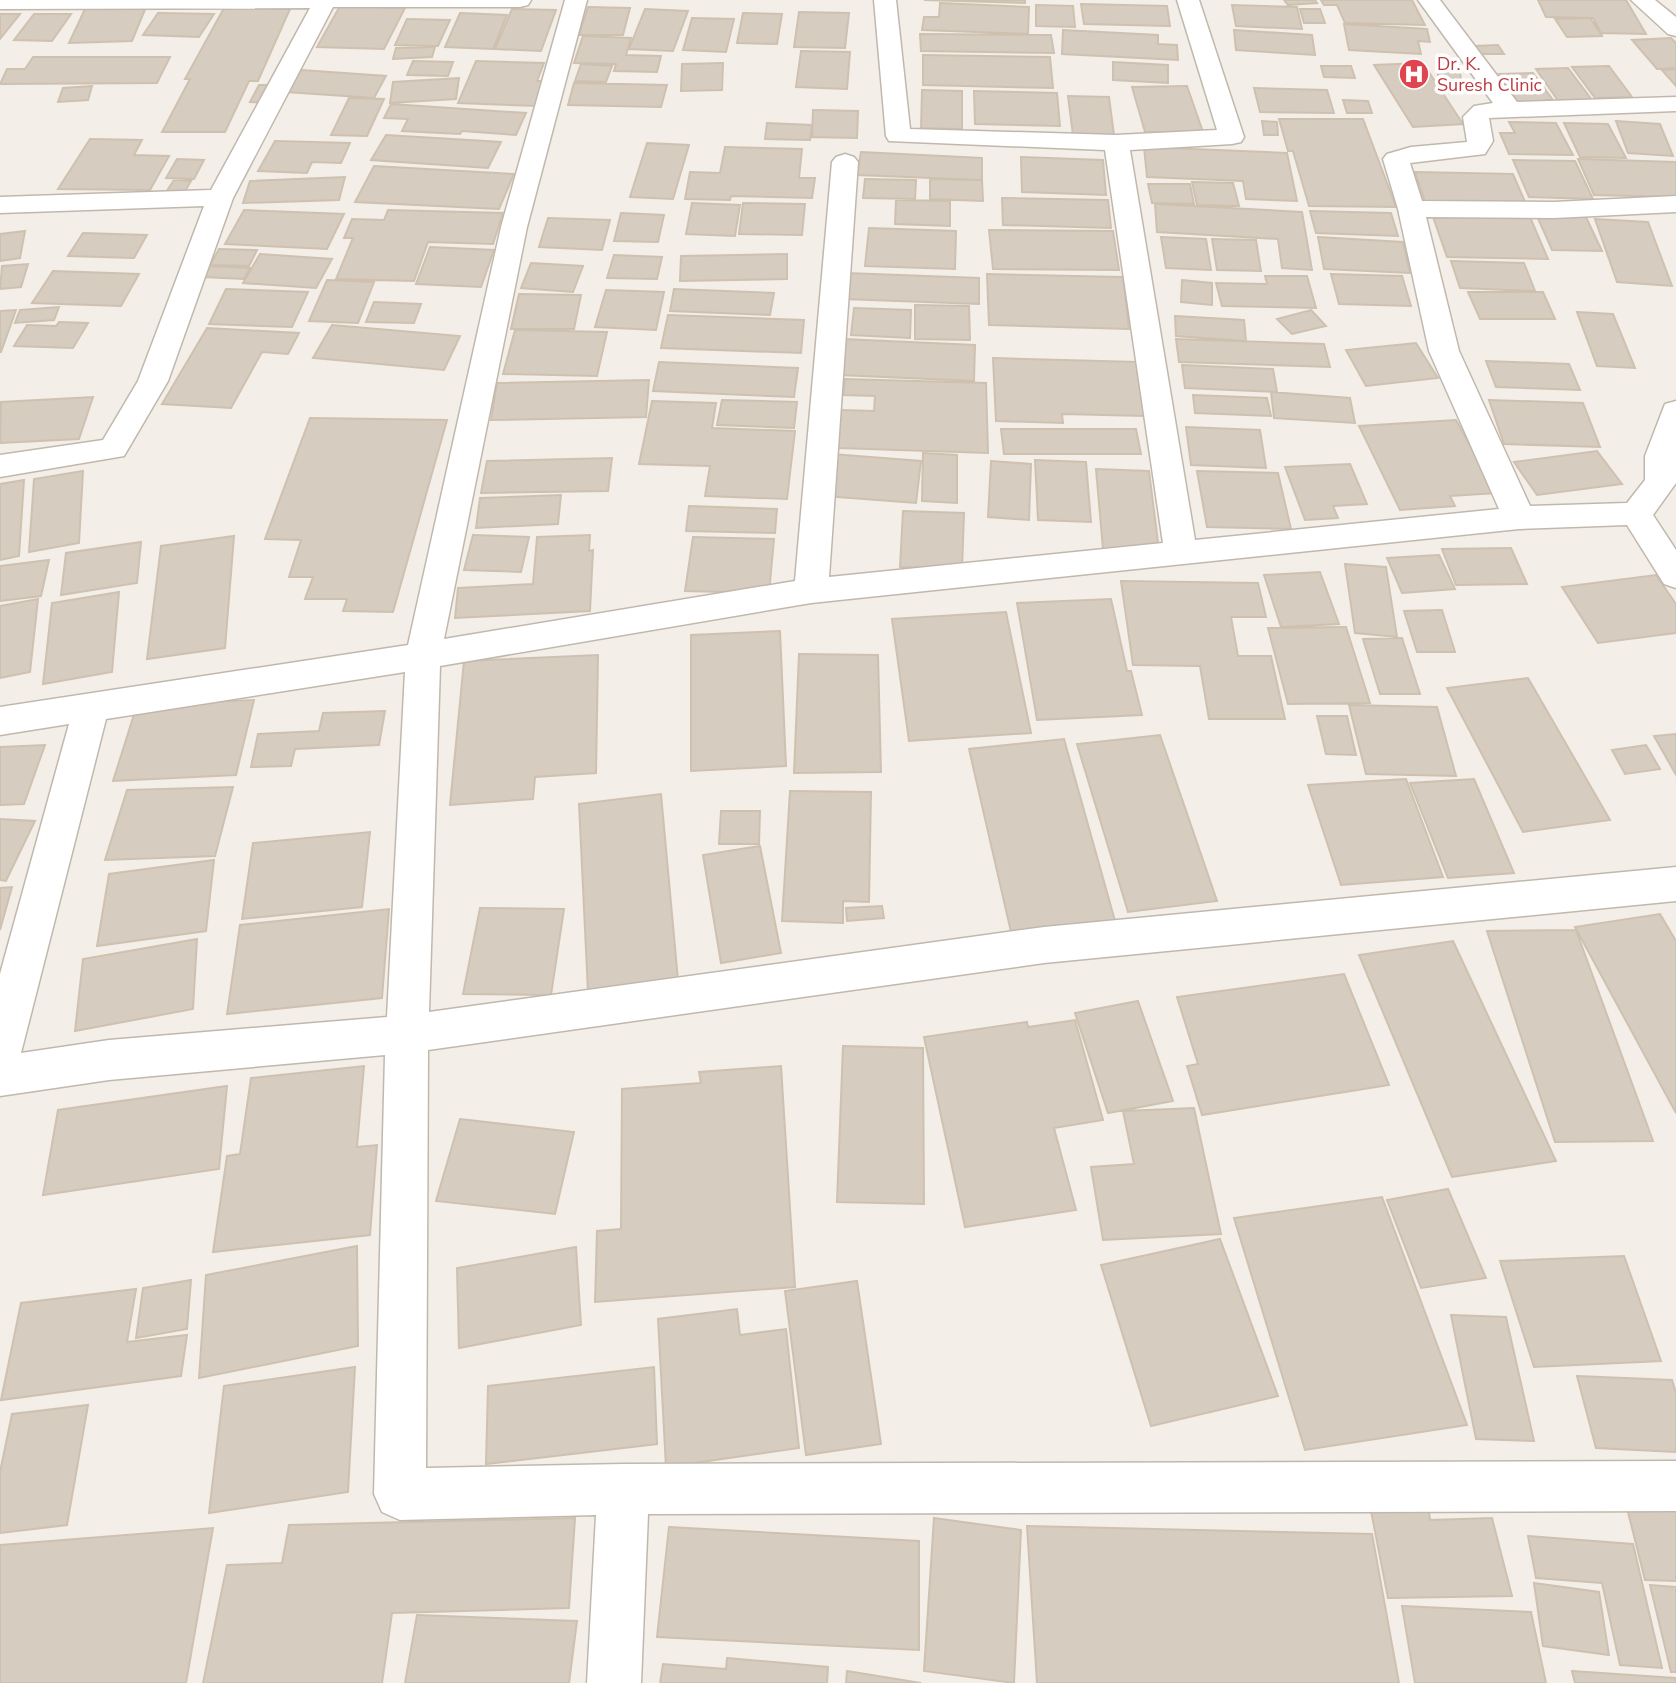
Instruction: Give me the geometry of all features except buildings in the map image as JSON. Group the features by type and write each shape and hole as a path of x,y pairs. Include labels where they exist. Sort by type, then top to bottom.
{"street":[{"path":"0,2 520,0"},
{"path":"576,0 514,227 423,656 407,1034 400,1494 623,1489 1676,1486"},
{"path":"885,0 898,136 1116,143 1232,137 1188,0"},
{"path":"1429,0 1510,110"},
{"path":"1642,0 1676,29"},
{"path":"0,466 113,449 153,382 220,198 325,1"},
{"path":"1518,518 1444,351 1411,209 1396,159 1411,155 1476,149 1480,141 1475,117 1483,111 1676,104"},
{"path":"1116,143 1181,554"},
{"path":"811,591 845,162"},
{"path":"0,205 220,198"},
{"path":"1411,209 1554,210 1676,204"},
{"path":"1636,514 1661,482 1661,456 1675,421 1676,411"},
{"path":"0,721 423,656 811,591 1518,518 1636,514"},
{"path":"1636,514 1676,576"},
{"path":"0,1052 91,708"},
{"path":"0,1076 109,1060 407,1034 1044,945 1676,884"},
{"path":"614,1683 623,1489"}],"place":[{"name":"Dr. K. Suresh Clinic","path":"1414,74"}]}
